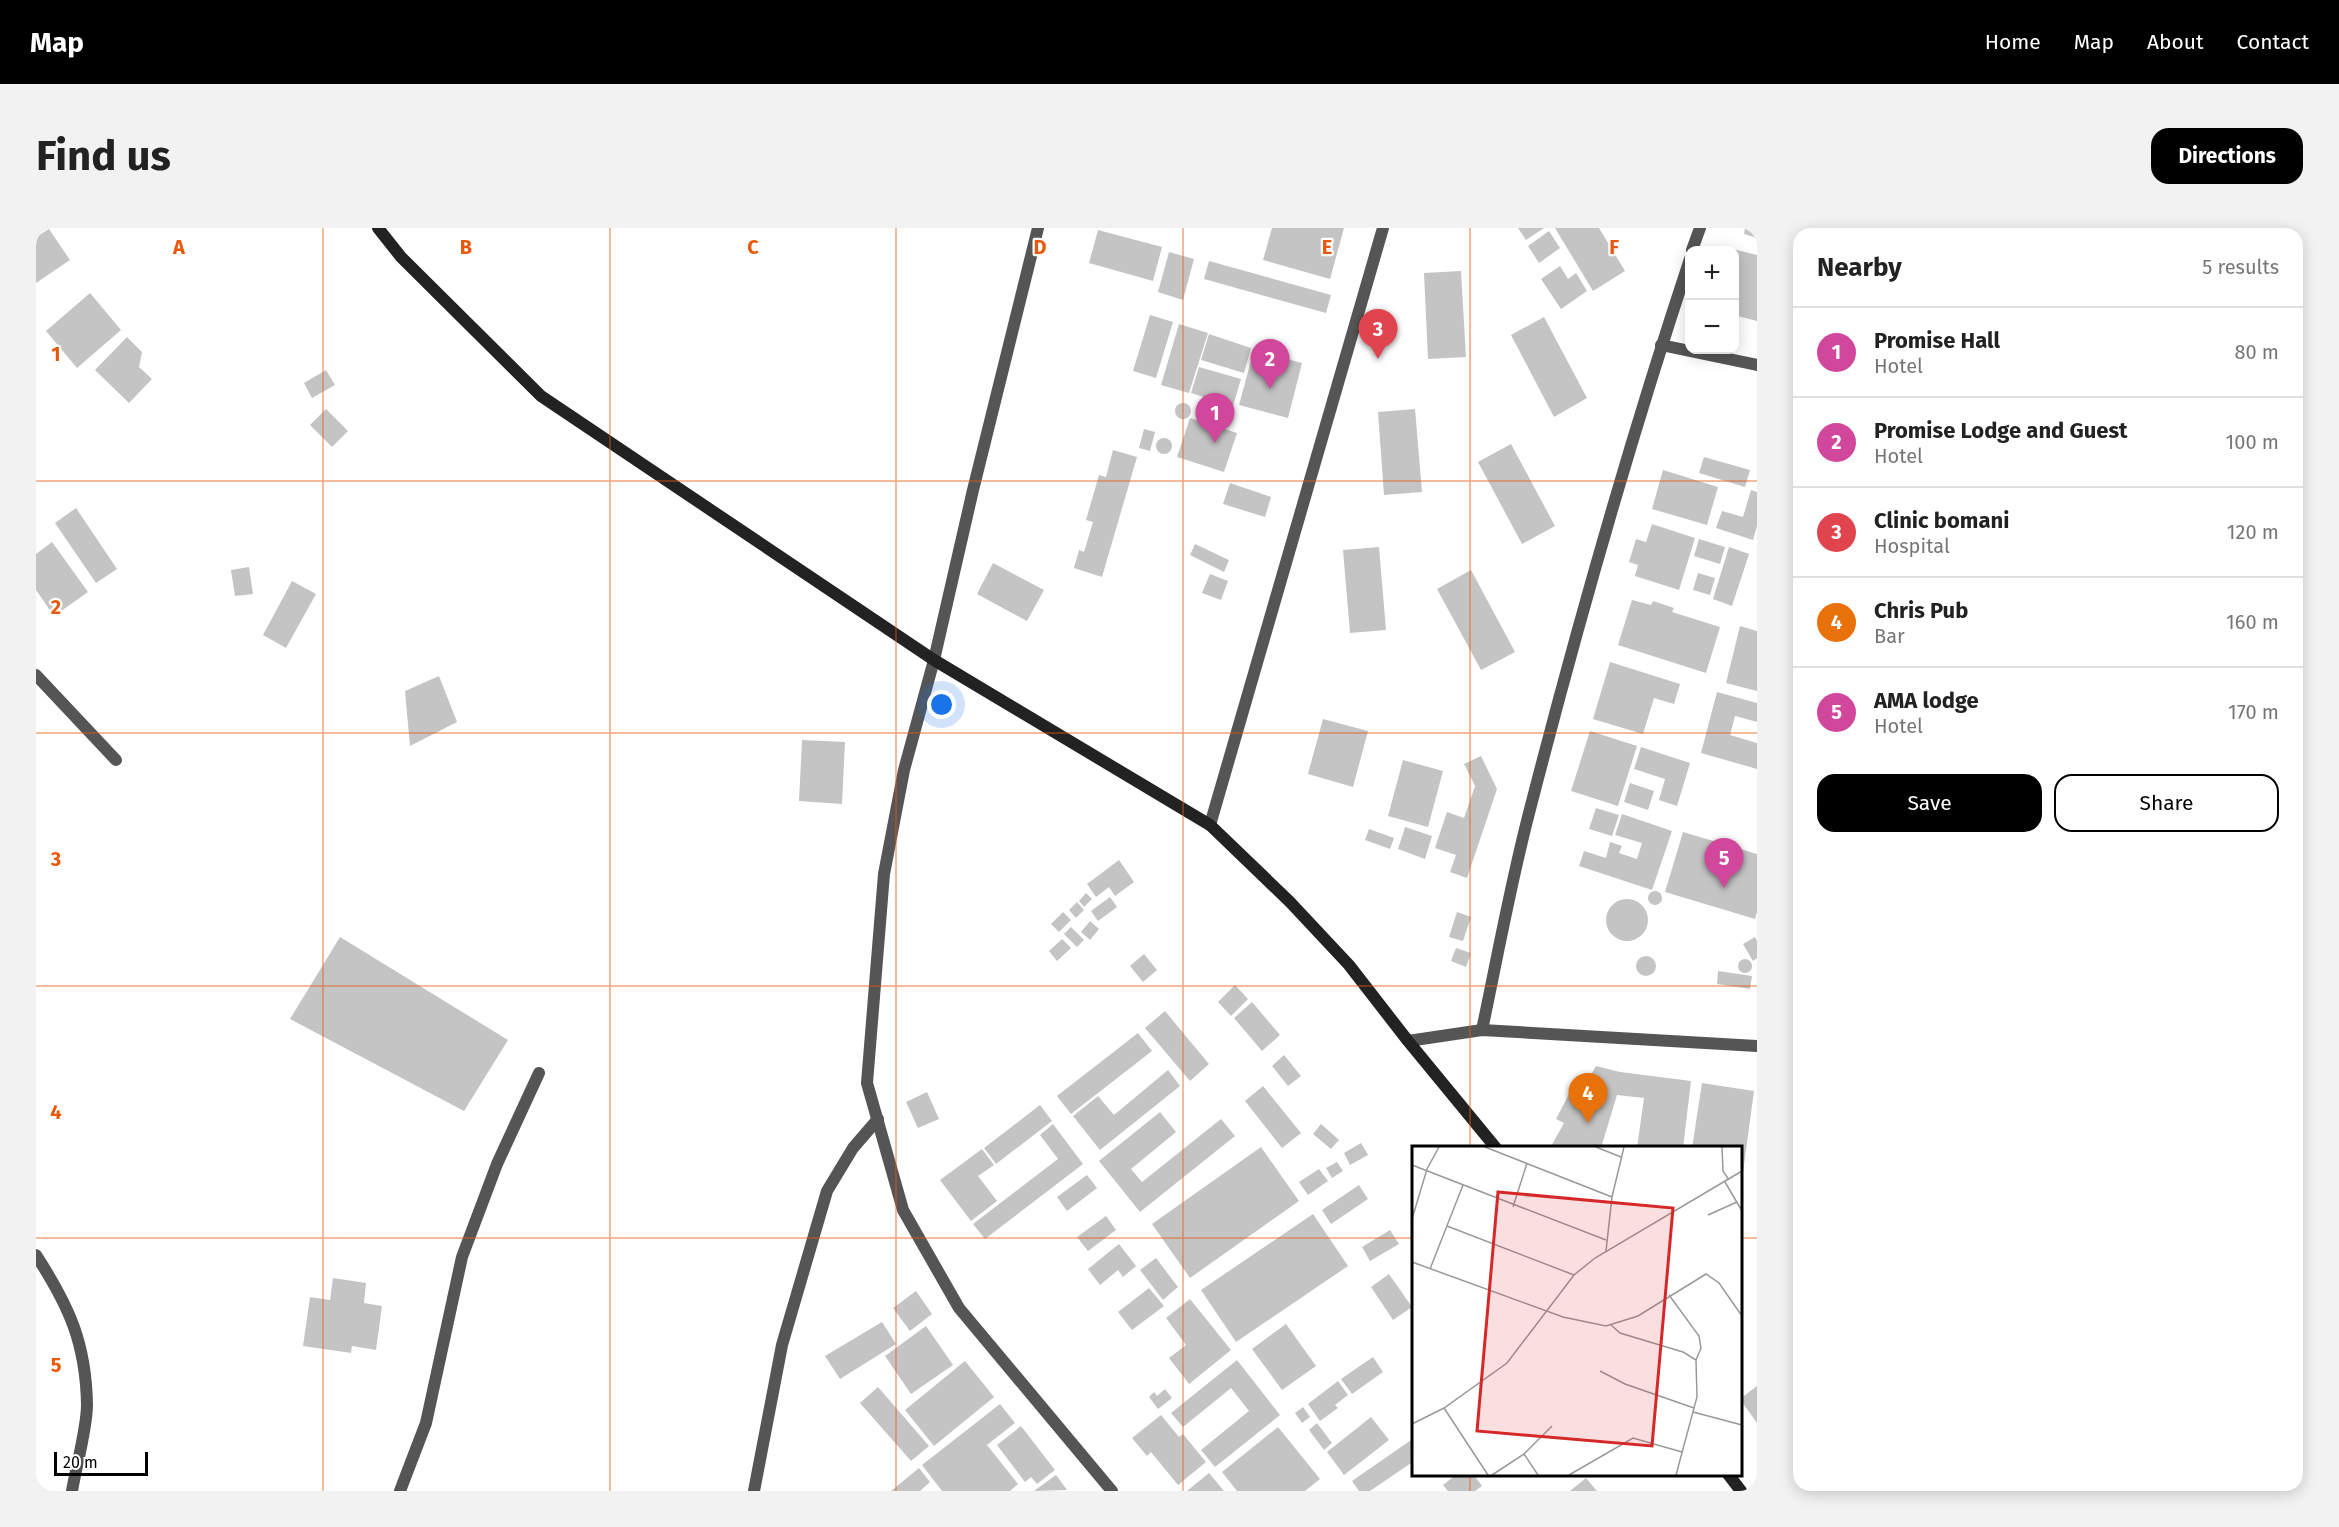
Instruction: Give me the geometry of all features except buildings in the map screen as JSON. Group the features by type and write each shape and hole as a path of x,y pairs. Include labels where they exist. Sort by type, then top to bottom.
{"main road":[{"path":"378,228 401,257 541,396 934,660 1210,825 1290,902 1349,965 1407,1041 1494,1146"},
{"path":"1730,1476 1741,1491"}],"street":[{"path":"1038,228 973,490 934,660 904,771 884,873 867,1083 903,1210 959,1308 1112,1491"},
{"path":"1210,825 1383,228"},
{"path":"1693,246 1700,228"},
{"path":"1482,1030 1527,819 1601,550 1685,271"},
{"path":"1661,345 1757,365"},
{"path":"36,675 116,760"},
{"path":"1407,1041 1482,1030 1757,1046"},
{"path":"400,1491 426,1423 462,1257 497,1164 539,1073"},
{"path":"754,1491 782,1345 827,1191 853,1148 878,1119"},
{"path":"36,1256 61,1295 82,1347 87,1407 72,1491"}],"place":[{"name":"Clinic bomani","path":"1378,359"},
{"name":"Promise Lodge and Guest","path":"1270,389"},
{"name":"Promise Hall","path":"1215,443"},
{"name":"AMA lodge","path":"1724,888"},
{"name":"Chris Pub","path":"1588,1123"}]}
